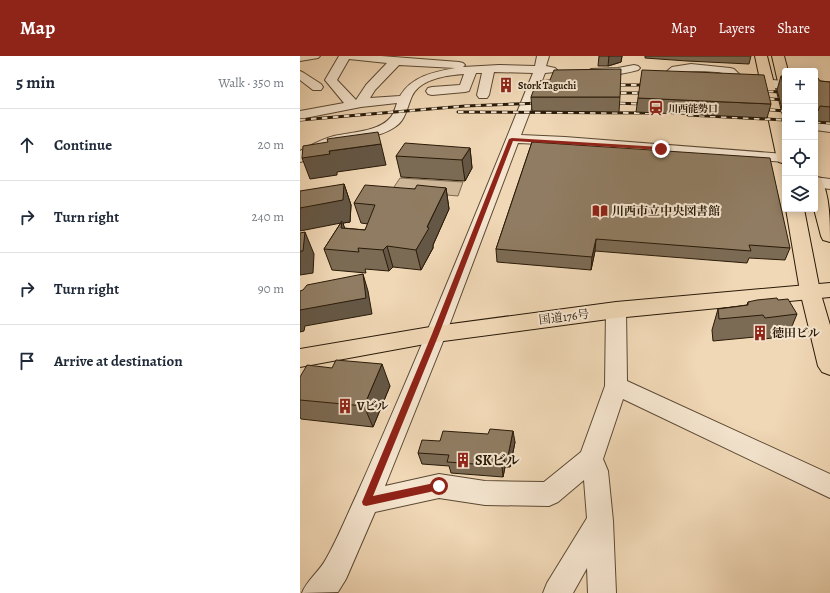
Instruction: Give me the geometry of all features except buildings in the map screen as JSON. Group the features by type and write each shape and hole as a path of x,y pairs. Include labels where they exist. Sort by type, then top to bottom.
{"main road":[{"path":"761,56 782,146"},
{"path":"778,56 782,71"},
{"path":"818,193 830,236"},
{"path":"796,212 820,291 830,366"},
{"name":"国道176号","path":"300,358 436,334 616,310 820,291"}],"street":[{"path":"300,58 314,56"},
{"path":"345,56 331,80 333,84 357,104"},
{"path":"351,56 396,61 562,72"},
{"path":"316,593 328,582 336,569 366,502 436,334 540,70 543,56"},
{"path":"584,73 636,73 633,56"},
{"path":"357,104 396,61"},
{"path":"432,91 465,88 480,67"},
{"path":"480,67 483,95"},
{"path":"300,158 318,148 342,138 376,131 391,124 398,117 407,91 416,84 429,78 444,74 480,67"},
{"path":"300,75 317,87"},
{"path":"658,77 729,80 782,85"},
{"path":"300,115 357,104 403,102"},
{"path":"818,126 830,128"},
{"path":"512,139 565,141 782,158"},
{"path":"818,182 830,184"},
{"path":"366,502 439,486 485,493 549,494 591,459 616,386 616,310"},
{"path":"616,386 830,486"},
{"path":"591,459 596,471 600,521 602,593"},
{"path":"557,593 600,521"}],"shaded area":[{"path":"400,178 463,182 458,196 392,190"}],"railway":[{"path":"609,85 651,85"},
{"path":"757,91 782,92"},
{"path":"610,93 650,93"},
{"path":"758,98 782,100"},
{"path":"300,120 465,106 541,103"},
{"path":"609,103 647,104"},
{"path":"759,109 782,111"},
{"path":"458,112 652,113"},
{"path":"688,115 782,120"},
{"path":"818,122 830,123"}],"place":[{"name":"Stork Taguchi","path":"506,85"},
{"name":"川西能勢口","path":"656,108"},
{"name":"川西市立中央図書館","path":"600,211"},
{"name":"徳田ビル","path":"760,333"},
{"name":"Vビル","path":"345,406"},
{"name":"SKビル","path":"463,460"}],"route":[{"path":"439,486 366,502 436,334 512,139 565,141 661,149"}]}
